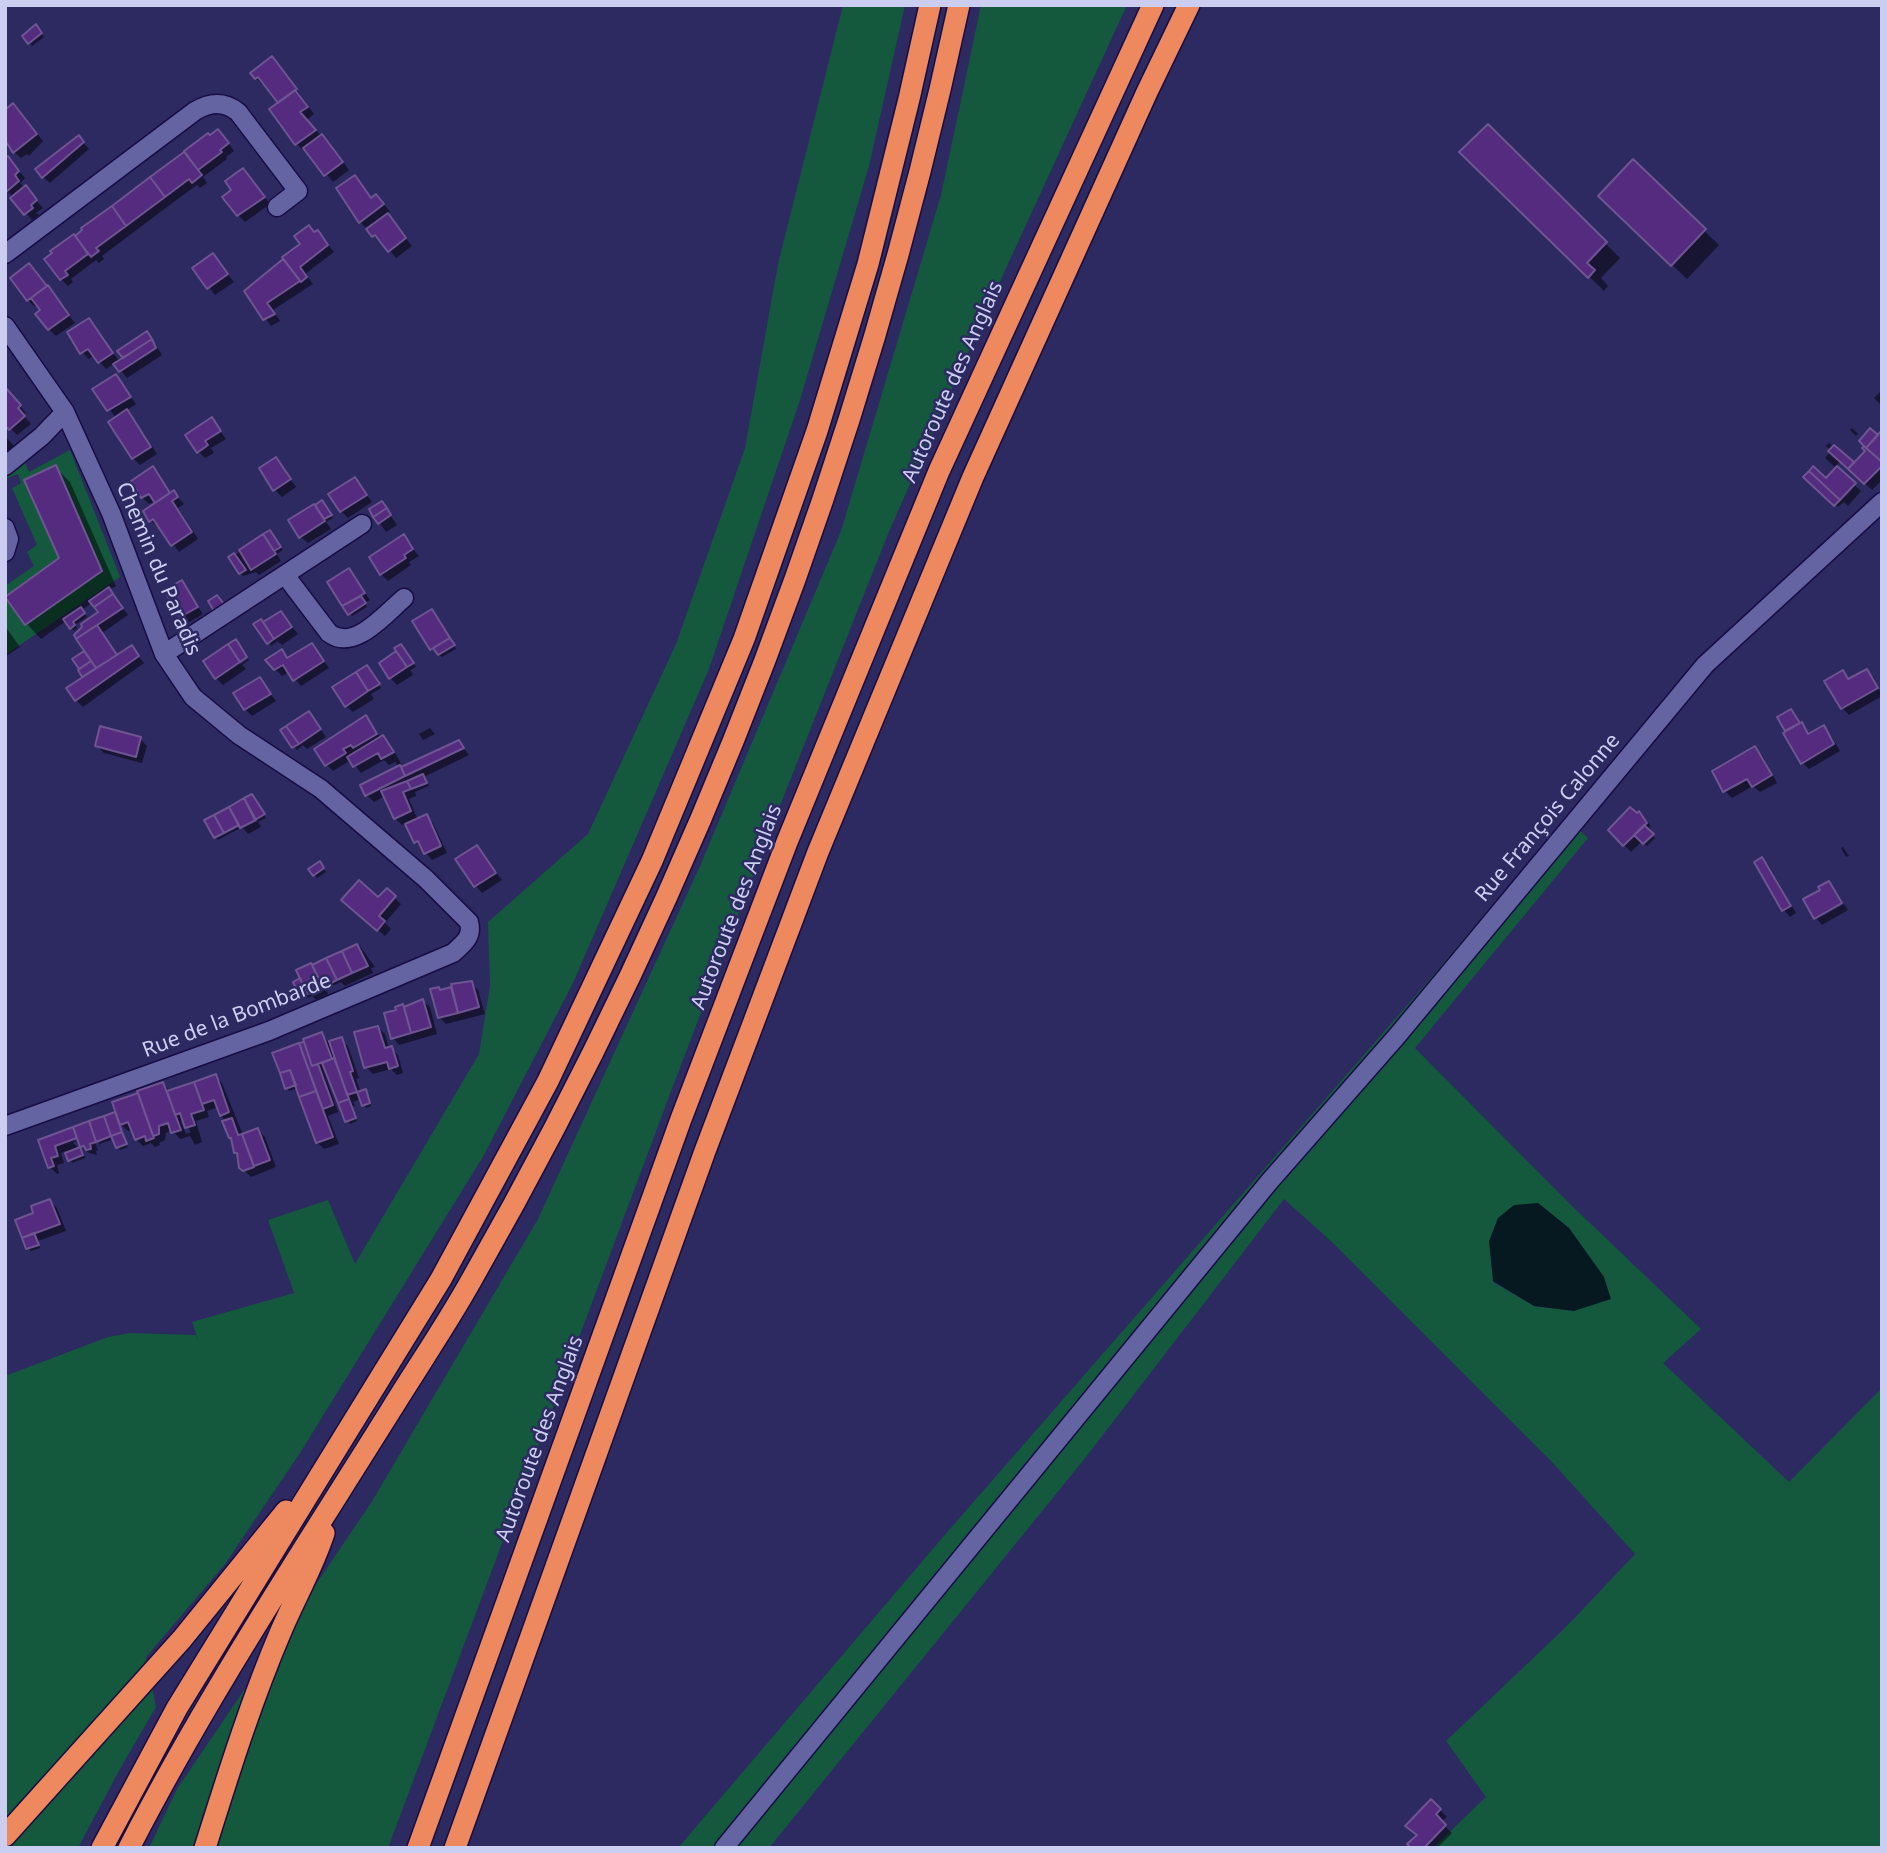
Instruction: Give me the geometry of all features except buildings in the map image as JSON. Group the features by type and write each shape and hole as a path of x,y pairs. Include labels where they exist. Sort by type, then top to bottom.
{"highway":[{"path":"102,1848 177,1708 441,1279 548,1080 652,861 744,639 817,431 868,264 930,5"},
{"path":"129,1848 198,1720 470,1283 574,1093 679,871 772,647 845,439 894,275 937,110 959,5"},
{"name":"Autoroute des Anglais","path":"418,1848 681,1119 787,842 939,471 1153,5"},
{"path":"455,1848 705,1152 818,852 973,477 1189,5"},
{"path":"5,1836 182,1639 251,1557 281,1515 314,1486"},
{"path":"205,1848 238,1743 281,1630 316,1557 336,1498"}],"street":[{"path":"5,254 195,111 215,103 225,104 238,111 298,191 277,207"},
{"name":"Chemin du Paradis","path":"5,326 65,412 111,513 164,654 193,697 214,716 321,789 426,879 470,922 471,928"},
{"path":"5,466 42,436 65,412"},
{"name":"Rue François Calonne","path":"724,1848 1269,1182 1397,1036 1705,665 1882,502"},
{"path":"164,654 362,524"},
{"path":"5,528 9,539 5,552"},
{"path":"285,575 329,633 344,640 358,636 404,598"},
{"name":"Rue de la Bombarde","path":"5,1126 299,1019 453,953 466,942 471,928"}],"green space":[{"path":"843,5 905,5 869,166 800,400 709,669 573,983 484,1155 300,1453 225,1564 146,1657 156,1707 78,1848 5,1848 5,1376 108,1337 130,1333 196,1335 199,1342 192,1322 294,1293 268,1220 328,1200 355,1264 479,1054 490,986 488,922 588,834 676,644 745,448 778,264"},
{"path":"981,5 1127,5 985,314 888,534 779,808 673,1086 388,1848 149,1848 177,1789 371,1503 538,1219 700,866 841,531 941,195"},
{"path":"70,450 120,577 5,655 5,586 34,566 27,552 37,545 12,488 21,483 18,474 5,479 24,460 29,472"},
{"path":"1566,818 1588,838 1415,1048 1569,1203 1701,1329 1663,1363 1789,1482 1882,1388 1882,1848 1433,1848 1486,1797 1446,1741 1567,1626 1635,1554 1551,1461 1334,1244 1284,1199 1086,1457 769,1848 678,1848 949,1530 1423,987","holes":["1538,1203 1569,1228 1604,1277 1574,1311 1534,1306 1493,1282"]}],"water":[{"path":"1538,1203 1569,1228 1604,1277 1611,1299 1574,1311 1534,1306 1493,1281 1489,1241 1498,1218 1514,1205"}]}
